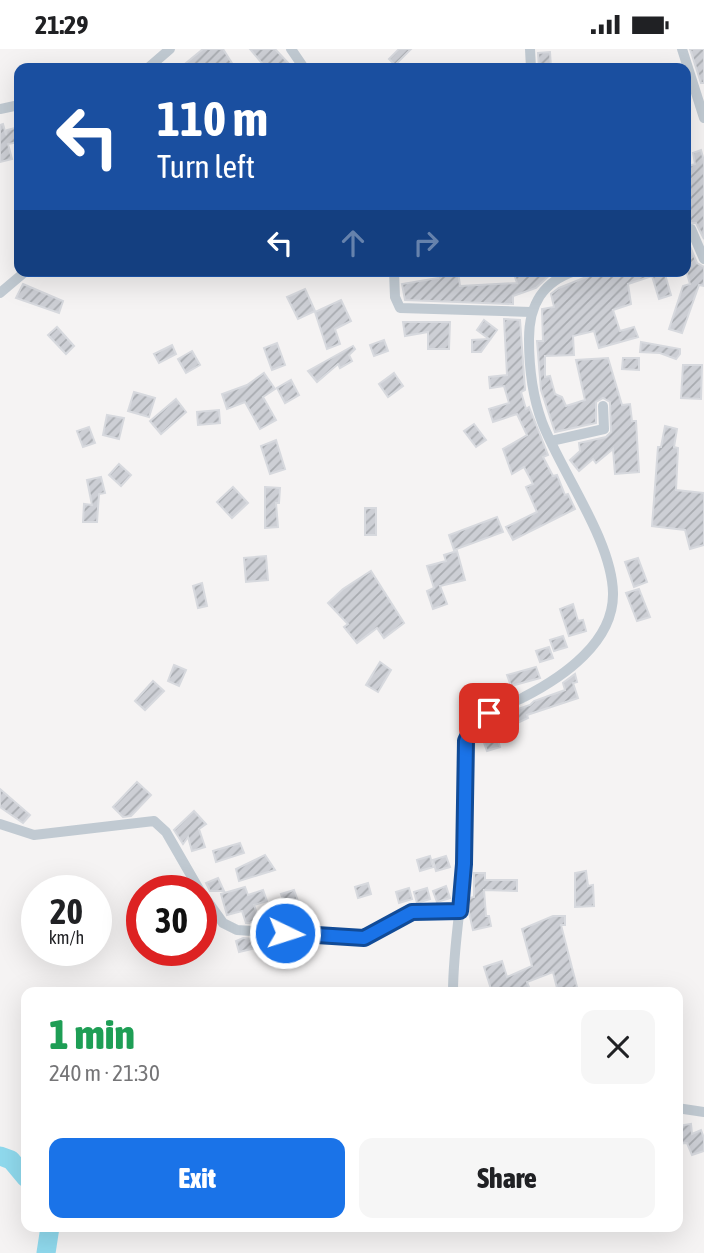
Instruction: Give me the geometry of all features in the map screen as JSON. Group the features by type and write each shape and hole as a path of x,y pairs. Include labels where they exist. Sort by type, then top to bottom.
{"street":[{"path":"154,63 170,49"},
{"path":"691,77 704,118"},
{"path":"691,234 704,259"},
{"path":"0,293 19,277"},
{"path":"394,277 395,297 400,308 531,312"},
{"path":"453,987 464,864 464,757 468,729 475,721 525,697 578,660 606,628 611,610 613,592 605,559 575,486 542,422 530,374 531,312 542,291 561,277"},
{"path":"551,441 604,429 603,405"},
{"path":"0,824 34,835 154,821 166,832 192,875"},
{"path":"217,914 223,923 237,930 364,938 412,912 460,911"},
{"path":"683,1109 704,1112"}],"building":[{"path":"203,49 223,49 232,63 186,63"},
{"path":"250,49 275,49 288,63 262,63"},
{"path":"399,49 411,49 397,63 389,59"},
{"path":"690,49 704,49 704,83 701,83"},
{"path":"550,52 551,63 539,63 538,53"},
{"path":"3,124 6,135 7,130 14,128 14,143 8,144 12,159 0,162 0,125"},
{"path":"701,150 704,161 704,239 696,223 691,223 691,165 695,164 693,153"},
{"path":"691,249 697,263 704,267 704,286 699,285 682,333 669,329 683,286 690,284 688,277 691,277"},
{"path":"459,277 460,286 517,283 515,277 548,277 536,288 513,296 513,304 405,300 402,284"},
{"path":"586,277 649,277 628,284 631,304 613,310 620,331 634,327 638,337 599,348 594,331 573,336 574,355 545,356 545,377 550,376 555,394 562,397 566,406 585,400 576,360 608,358 622,405 630,404 632,421 636,421 639,472 615,474 613,449 596,463 593,459 579,471 570,460 580,451 579,443 606,437 611,432 610,402 603,398 596,402 596,423 555,432 541,390 537,341 543,341 542,309 554,307 551,294"},
{"path":"652,277 666,277 671,295 659,299"},
{"path":"23,284 63,301 59,313 16,298"},
{"path":"305,289 315,311 298,319 287,297"},
{"path":"341,300 351,321 335,329 340,344 327,349 315,312"},
{"path":"504,319 520,320 525,390 521,392 526,409 529,407 548,455 543,457 553,476 557,475 565,495 568,494 575,509 513,540 506,527 537,512 526,487 533,484 524,467 512,474 503,449 527,435 517,414 493,422 489,409 509,403 504,386 490,388 489,377 507,375"},
{"path":"484,320 497,330 481,352 472,352 472,340 489,339 477,330"},
{"path":"403,322 450,322 449,349 428,349 428,332 405,336"},
{"path":"57,327 74,346 66,354 48,335"},
{"path":"384,340 388,351 374,356 370,345"},
{"path":"641,342 680,349 680,354 676,359 660,353 640,352"},
{"path":"277,343 285,365 272,370 264,348"},
{"path":"172,345 176,354 159,363 154,354"},
{"path":"353,346 355,349 349,355 352,361 340,368 338,364 317,382 308,371"},
{"path":"192,351 200,365 186,373 178,359"},
{"path":"623,358 639,358 639,370 622,369"},
{"path":"683,365 702,365 701,399 681,398"},
{"path":"264,373 275,389 263,397 276,420 260,429 245,402 227,409 222,394 247,385"},
{"path":"394,373 403,386 388,397 379,384"},
{"path":"291,380 299,395 285,403 277,388"},
{"path":"134,392 155,398 149,417 128,411"},
{"path":"176,399 186,412 161,434 150,421"},
{"path":"219,410 220,423 198,425 197,412"},
{"path":"107,415 124,418 119,439 103,435"},
{"path":"474,424 486,440 476,447 464,431"},
{"path":"665,426 677,429 674,447 678,448 676,490 704,493 704,545 690,549 685,530 652,526 658,447 661,447"},
{"path":"89,427 95,443 83,447 77,431"},
{"path":"276,440 285,469 270,474 261,446"},
{"path":"119,464 131,475 121,486 109,475"},
{"path":"101,477 105,493 99,494 97,522 83,522 84,504 92,505 87,480"},
{"path":"233,487 248,503 232,518 217,502"},
{"path":"265,487 280,488 279,503 276,503 278,527 265,528"},
{"path":"365,508 376,508 376,535 365,535"},
{"path":"497,517 503,532 454,550 449,535"},
{"path":"457,551 465,580 440,586 447,604 433,609 427,591 434,588 427,566 446,561 444,555"},
{"path":"266,556 268,580 246,582 244,558"},
{"path":"638,558 647,582 634,587 625,562"},
{"path":"371,571 404,623 384,638 377,628 357,643 344,627 348,624 328,603 343,589"},
{"path":"202,583 207,606 198,608 193,586"},
{"path":"639,589 650,617 637,621 626,593"},
{"path":"573,604 578,621 583,620 586,631 569,636 560,609"},
{"path":"563,636 567,647 554,651 550,640"},
{"path":"549,647 553,658 540,662 536,651"},
{"path":"380,662 391,670 378,692 366,685"},
{"path":"174,665 186,670 179,686 168,681"},
{"path":"536,667 540,678 511,686 507,675"},
{"path":"575,674 577,682 573,683 578,698 527,715 528,718 500,731 497,720 513,715 512,711 534,701 565,690 563,683"},
{"path":"153,681 164,691 145,710 135,701"},
{"path":"497,736 500,747 487,751 483,740"},
{"path":"137,782 151,795 131,816 123,817 113,807"},
{"path":"0,789 30,815 23,823 0,807"},
{"path":"194,811 206,824 199,829 205,847 192,851 188,837 183,844 174,830"},
{"path":"240,843 244,853 216,862 213,851"},
{"path":"265,855 275,870 239,881 236,869"},
{"path":"430,856 433,867 420,871 417,860"},
{"path":"446,856 450,867 436,871 433,860"},
{"path":"586,871 588,886 593,885 594,906 575,907 575,873"},
{"path":"474,873 485,873 485,880 517,880 517,891 484,890 486,916 489,916 491,926 473,930 468,908 469,898 474,897"},
{"path":"218,878 224,891 217,891"},
{"path":"368,883 371,894 358,898 355,887"},
{"path":"446,886 450,898 437,902 433,891"},
{"path":"245,887 248,895 263,890 267,901 254,905 259,919 249,923 246,923 242,911 227,915 221,894"},
{"path":"409,888 412,899 399,903 396,892"},
{"path":"427,888 430,899 417,903 414,892"},
{"path":"294,890 298,901 293,902 299,920 286,924 282,913 287,911 281,894"},
{"path":"553,916 565,916 565,925 561,925 577,987 557,987 553,972 527,982 529,987 490,987 484,967 502,961 507,977 532,966 522,929"},
{"path":"243,938 266,940 268,945 239,952 236,941"},
{"path":"691,1124 692,1134 701,1130 704,1151 692,1155 687,1143 683,1143 683,1125"}],"waterway":[{"path":"0,1156 11,1160 21,1172"},
{"path":"46,1253 49,1232"}],"route":[{"path":"285,933 364,938 412,912 460,911 464,864 466,741 468,729 475,721 489,713"}]}
